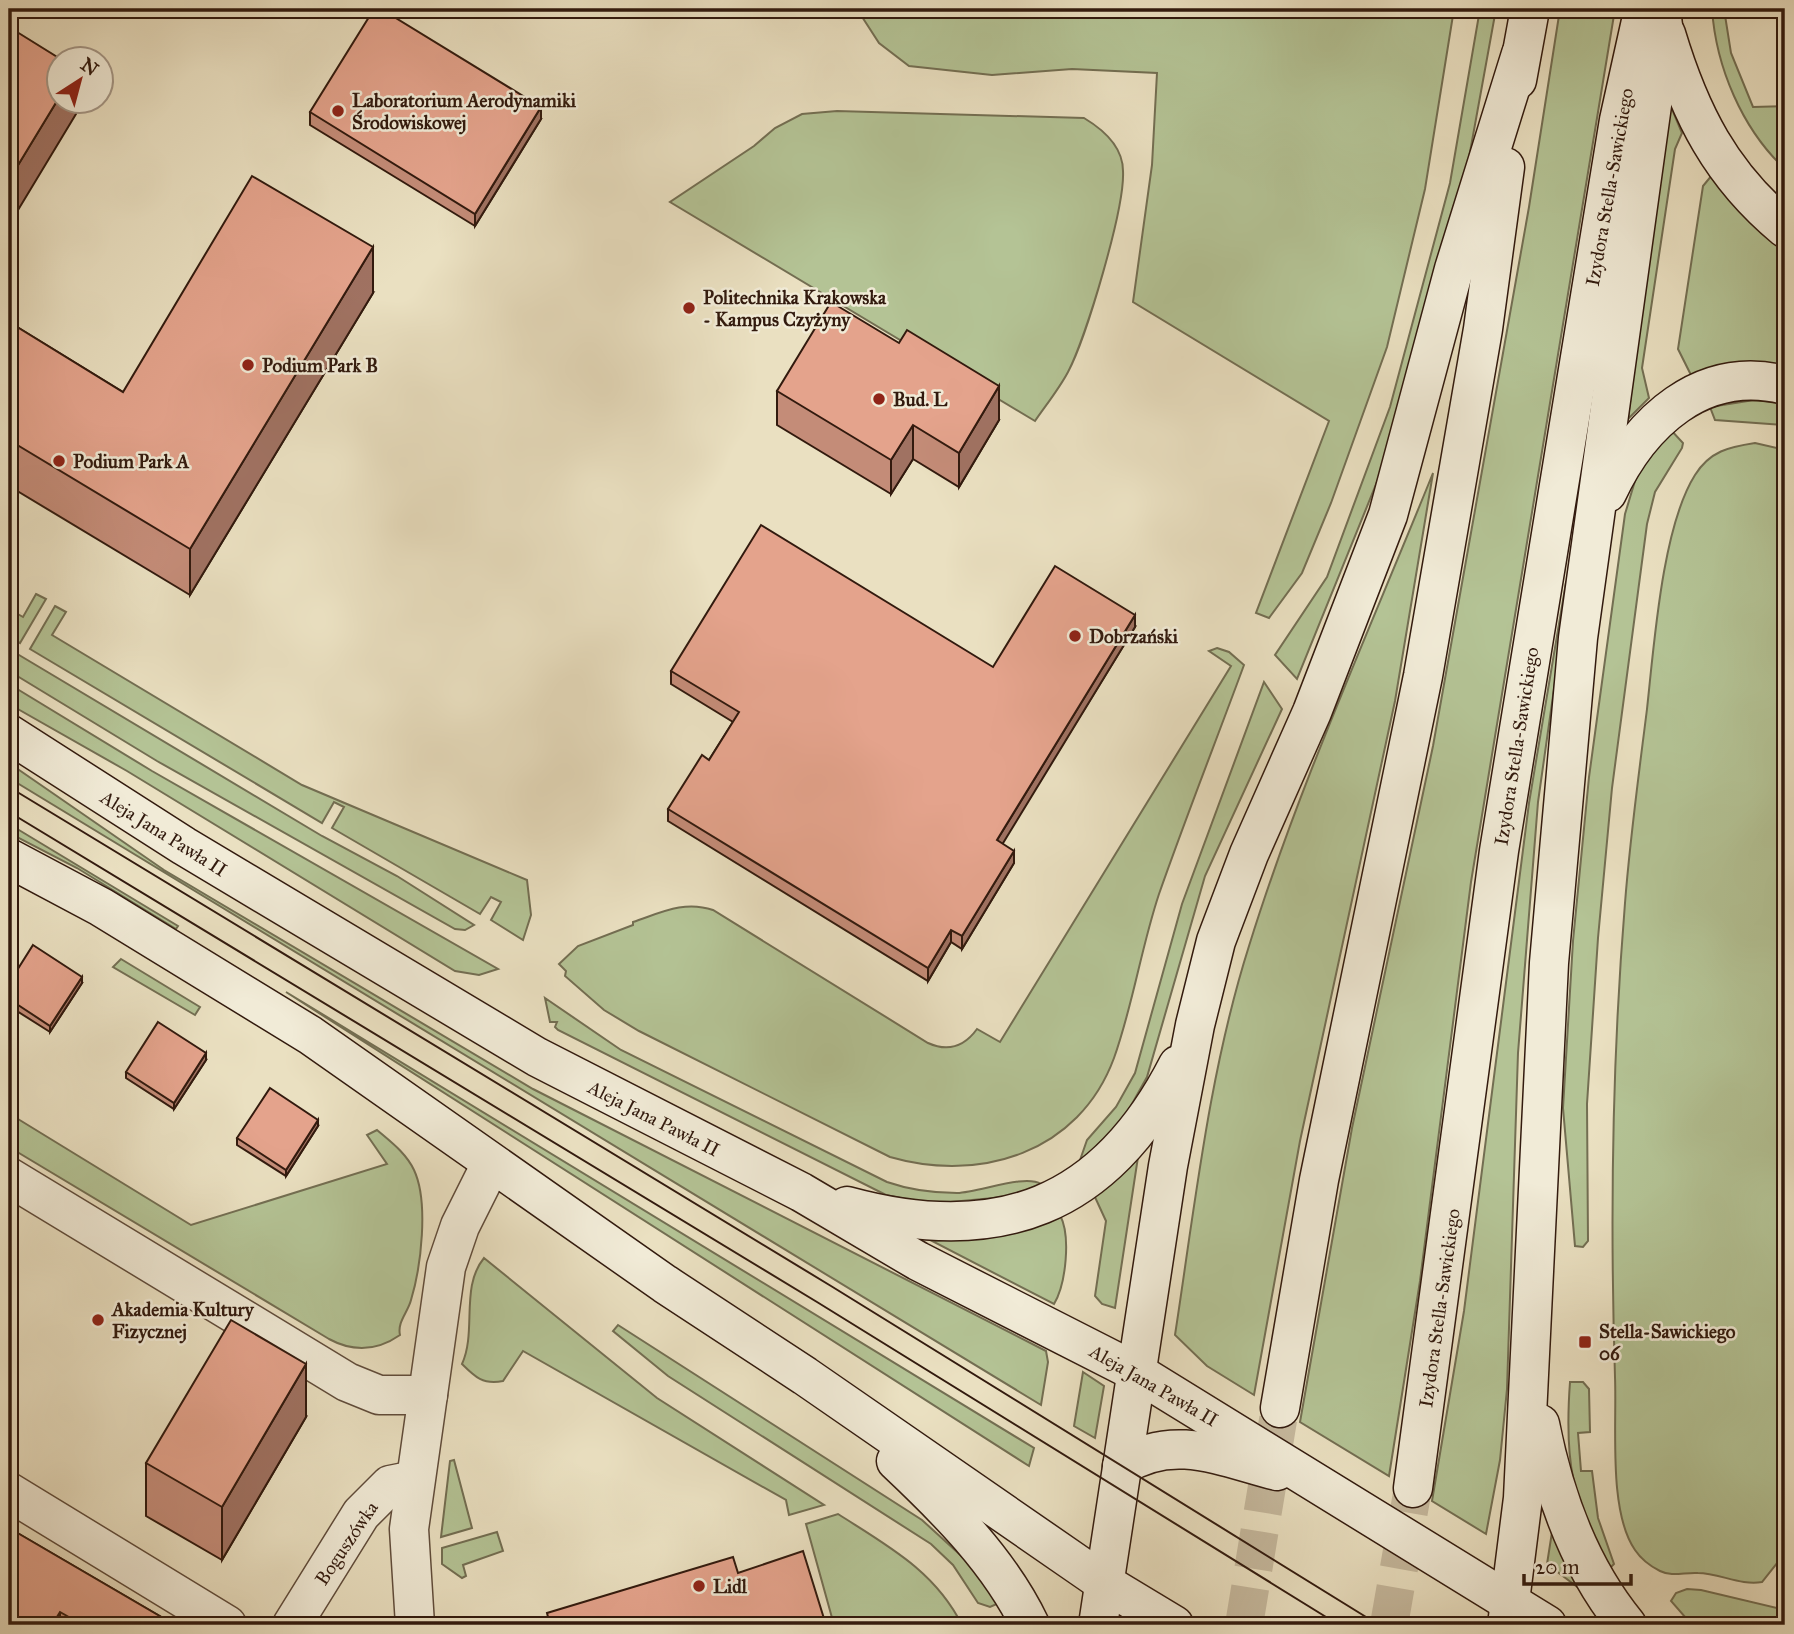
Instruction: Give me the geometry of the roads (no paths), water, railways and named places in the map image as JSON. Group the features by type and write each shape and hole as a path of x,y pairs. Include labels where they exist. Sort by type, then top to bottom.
{"main road":[{"path":"1280,1408 1322,1168 1423,676 1483,329 1521,54 1530,9"},
{"path":"1656,14 1710,146 1734,179 1785,228"},
{"path":"1510,1614 1523,1498 1532,1354 1549,963 1578,638 1596,517 1656,14"},
{"name":"Izydora Stella-Sawickiego","path":"1413,1488 1503,824 1619,120 1656,14"},
{"path":"1098,1625 1168,1166 1195,1025 1216,941 1249,855 1312,712 1388,515 1454,269 1521,54"},
{"path":"1596,517 1615,476 1642,435 1678,402 1698,390 1734,380 1751,379 1785,384"},
{"name":"Aleja Jana Pawła II","path":"9,734 195,853 537,1057 801,1192 918,1261 1136,1372 1311,1479 1510,1614 1547,1625"},
{"path":"9,858 111,913 310,1035 491,1164 1106,1584 1174,1625"},
{"path":"801,1192 873,1213 938,1223 978,1222 1046,1204 1101,1168 1137,1131 1166,1088 1195,1025"},
{"path":"414,1624 409,1538 415,1480 449,1256 460,1226 491,1164"},
{"path":"9,1177 346,1382 379,1395 428,1395"},
{"path":"1532,1354 1544,1443 1562,1504 1594,1576 1627,1625"},
{"path":"804,1376 961,1526 1006,1584 1030,1625"},
{"name":"Aleja Jana Pawła II","path":"1122,1466 1159,1449 1181,1448 1311,1479"},
{"name":"Boguszówka","path":"292,1625 361,1514 390,1485 415,1480"},
{"path":"9,1493 228,1625"}],"tunnel":[{"path":"1244,1625 1280,1408"},
{"path":"1389,1625 1413,1488"}],"tram line":[{"path":"9,787 831,1286 1379,1625"},
{"path":"9,812 817,1302 1339,1625"}],"place":[{"name":"Laboratorium Aerodynamiki Środowiskowej","path":"338,111"},
{"name":"Politechnika Krakowska - Kampus Czyżyny","path":"689,308"},
{"name":"Podium Park B","path":"248,365"},
{"name":"Bud. L","path":"879,399"},
{"name":"Podium Park A","path":"59,461"},
{"name":"Dobrzański","path":"1075,636"},
{"name":"Akademia Kultury Fizycznej","path":"98,1320"},
{"name":"Stella-Sawickiego 06","path":"1585,1342"},
{"name":"Lidl","path":"699,1586"}]}
